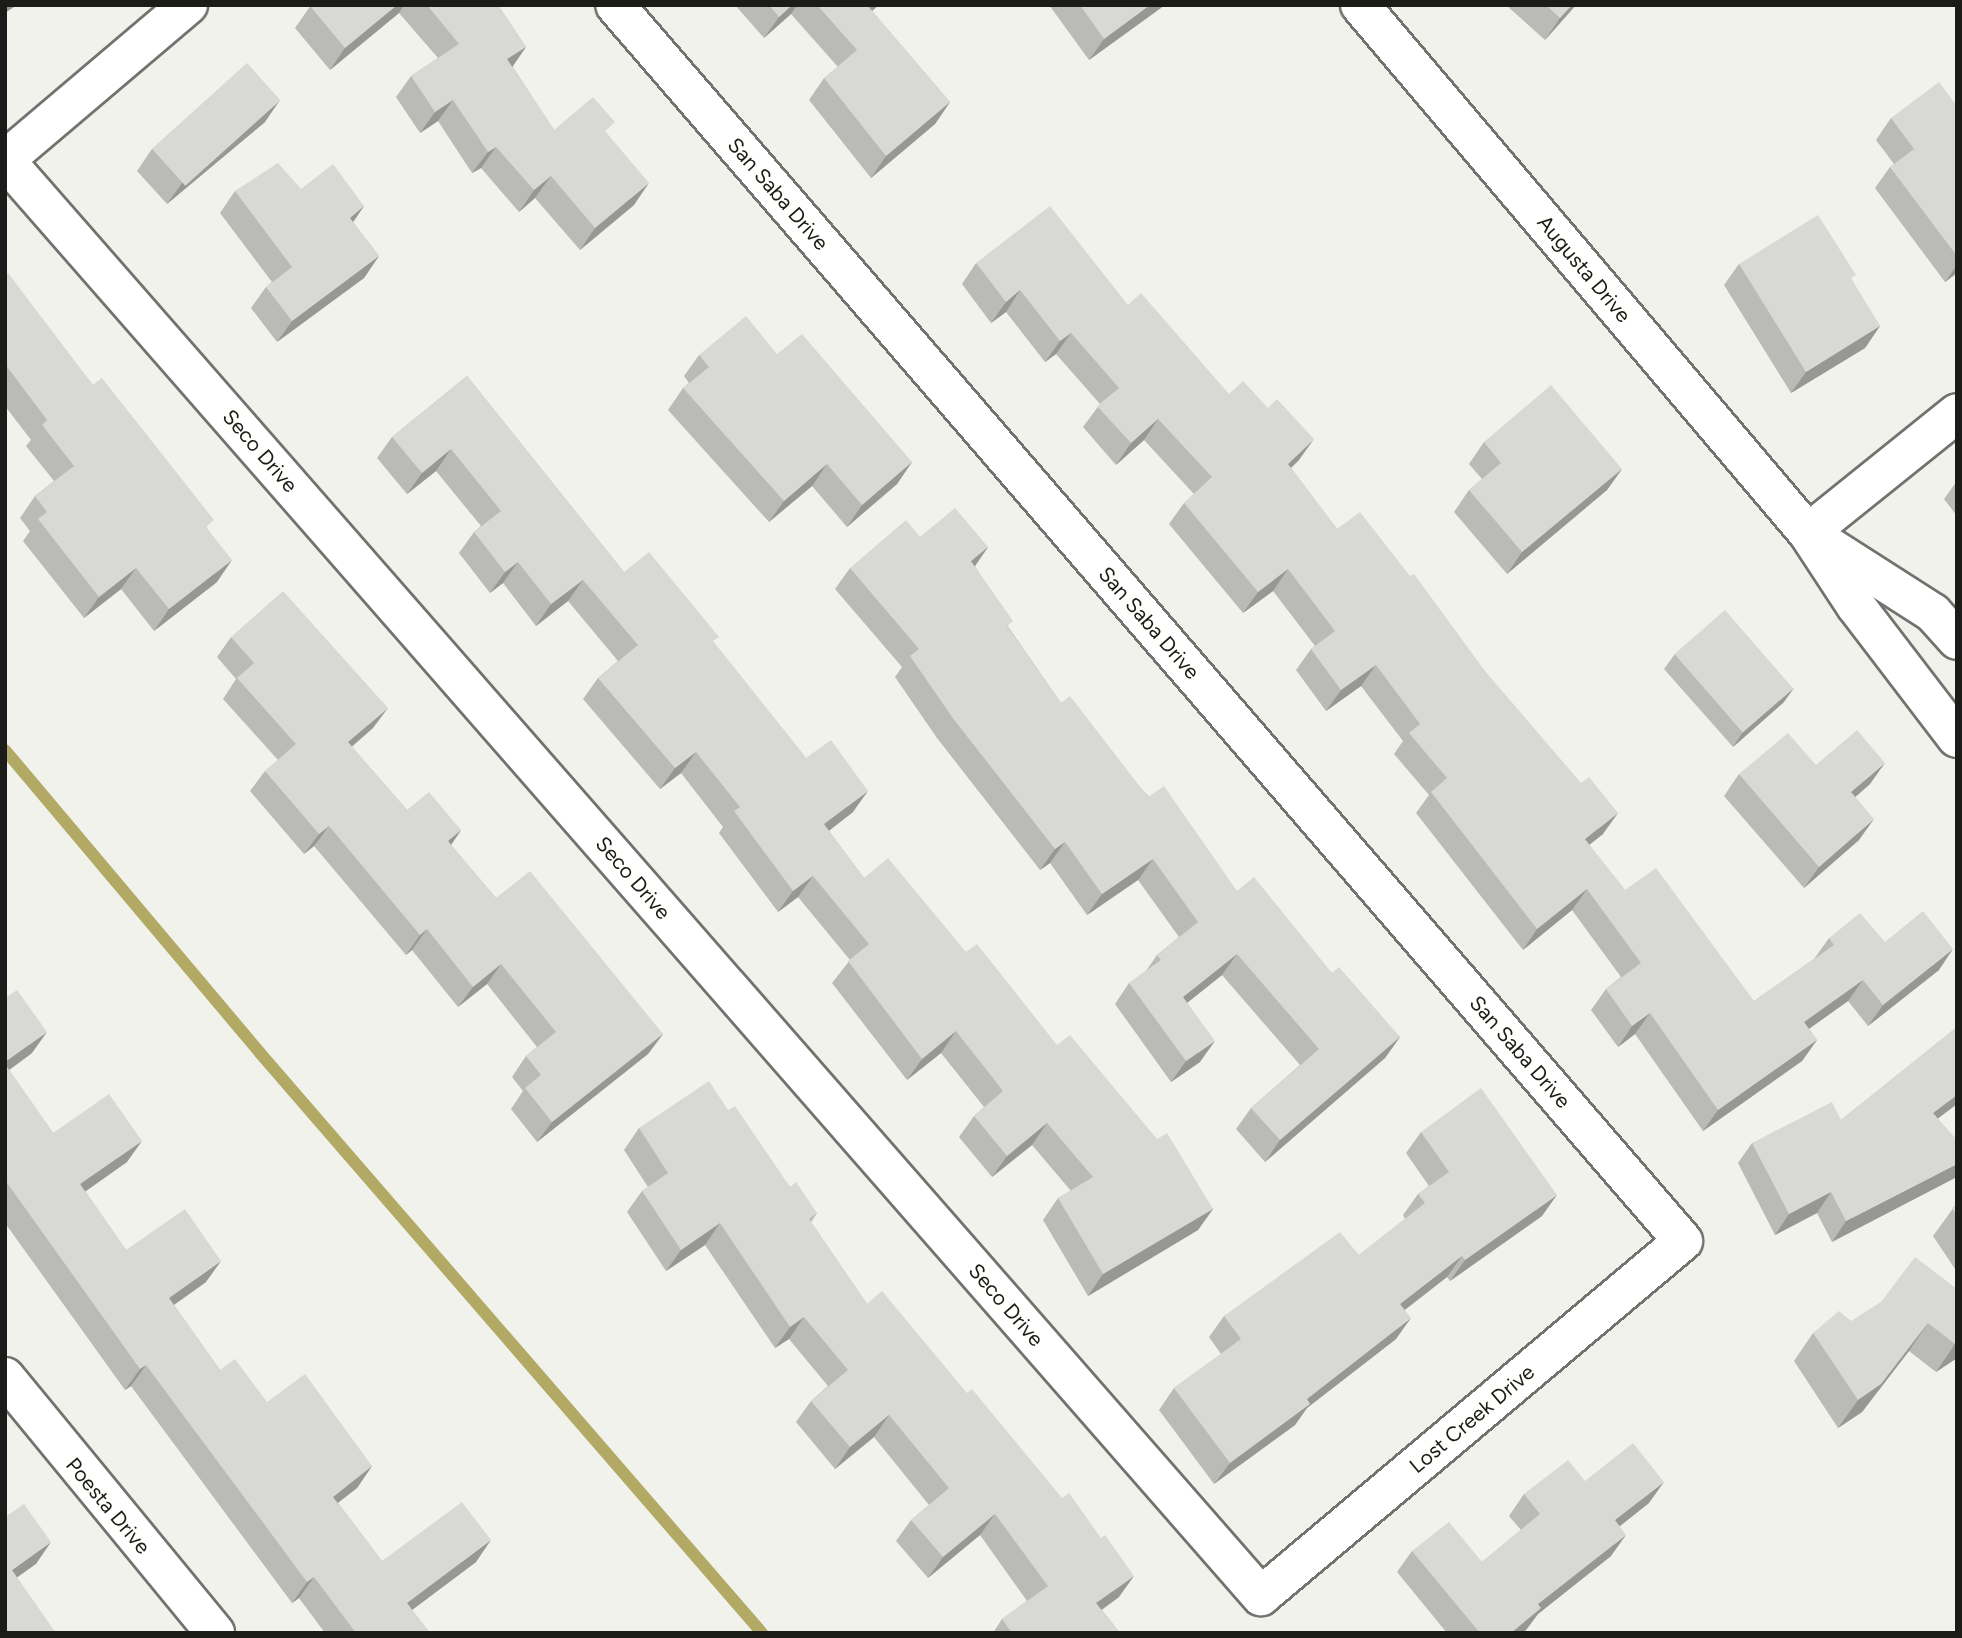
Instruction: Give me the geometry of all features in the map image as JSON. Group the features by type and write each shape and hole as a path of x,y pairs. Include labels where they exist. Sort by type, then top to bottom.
{"street":[{"path":"5,160 188,5"},
{"name":"San Saba Drive","path":"615,5 1683,1241"},
{"name":"Augusta Drive","path":"1360,5 1808,533 1856,606 1957,738"},
{"name":"Seco Drive","path":"5,160 1261,1596"},
{"path":"1808,533 1957,413"},
{"name":"Augusta Drive","path":"1808,533 1933,613 1957,639"},
{"name":"Lost Creek Drive","path":"1261,1596 1683,1241"},
{"name":"Poesta Drive","path":"5,1377 215,1633"}],"building":[{"path":"311,5 397,5 345,48"},
{"path":"427,5 498,5 526,47 507,59 554,130 593,97 615,122 605,131 649,183 595,228 551,176 534,190 496,147 488,152 453,100 435,112 411,76 459,44"},
{"path":"769,5 792,5 779,17"},
{"path":"817,5 869,5 950,102 886,156 824,78 857,50"},
{"path":"1080,5 1150,5 1104,39"},
{"path":"1546,5 1572,5 1560,18"},
{"path":"247,63 280,100 185,186 152,149"},
{"path":"1939,82 1957,106 1957,256 1890,167 1914,149 1891,118"},
{"path":"278,163 301,189 333,164 364,206 350,218 379,256 292,321 266,287 292,267 235,191"},
{"path":"1050,206 1128,305 1141,293 1229,394 1243,381 1268,408 1277,399 1314,439 1288,464 1337,529 1360,512 1410,576 1414,574 1485,671 1581,783 1589,777 1618,813 1585,839 1625,890 1656,868 1754,1001 1834,945 1829,938 1860,913 1885,942 1923,911 1953,949 1883,1005 1863,980 1804,1022 1817,1040 1718,1110 1650,1013 1632,1026 1606,989 1641,963 1587,889 1537,929 1431,792 1447,778 1409,733 1420,724 1376,665 1341,690 1311,649 1335,631 1288,569 1258,592 1184,503 1212,477 1158,419 1131,443 1097,406 1119,388 1071,333 1060,341 1020,290 1006,302 976,263"},
{"path":"1818,215 1856,275 1851,278 1880,326 1806,372 1739,264"},
{"path":"8,273 93,385 102,378 214,520 206,527 232,560 169,609 136,568 99,597 38,519 47,512 35,496 74,466 42,425 47,420 5,364 5,275"},
{"path":"746,316 777,354 802,334 912,462 862,505 827,464 784,501 683,388 709,367 699,355"},
{"path":"467,376 624,572 649,552 719,637 713,641 806,758 831,740 868,791 824,824 864,878 888,858 966,952 977,944 1057,1045 1070,1035 1157,1139 1167,1133 1213,1209 1103,1274 1058,1198 1093,1177 1047,1123 1007,1156 974,1116 1003,1091 956,1031 922,1059 848,961 869,944 813,876 793,891 734,811 740,807 696,752 675,768 598,678 638,645 583,580 551,604 518,562 505,572 474,532 501,511 451,449 422,473 392,437"},
{"path":"1551,385 1622,469 1522,552 1469,490 1501,463 1484,442"},
{"path":"955,508 988,547 971,561 1013,621 1007,626 1061,703 1070,696 1148,797 1164,786 1237,891 1254,877 1332,973 1339,967 1400,1037 1280,1140 1251,1108 1319,1049 1237,954 1183,997 1215,1041 1186,1061 1129,983 1161,960 1157,955 1198,922 1153,859 1102,894 1065,842 1055,849 952,717 910,656 919,649 850,568 906,520 920,537"},
{"path":"283,591 388,708 348,742 407,810 429,792 461,830 448,841 496,898 530,871 663,1034 552,1122 525,1088 541,1075 526,1056 556,1032 501,964 473,987 427,929 420,935 329,826 319,834 265,771 296,744 237,678 254,663 231,637"},
{"path":"1725,610 1793,688 1743,732 1674,654"},
{"path":"1857,730 1885,763 1851,792 1874,819 1819,867 1739,774 1788,733 1816,765"},
{"path":"17,990 47,1032 5,1062 5,998"},
{"path":"1957,1027 1957,1095 1933,1113 1957,1140 1957,1164 1846,1221 1831,1192 1789,1214 1752,1143 1832,1102 1841,1120"},
{"path":"5,1064 53,1133 109,1094 142,1141 80,1184 126,1250 185,1209 221,1261 169,1298 220,1370 235,1359 267,1402 305,1374 372,1466 333,1497 382,1561 462,1502 491,1540 407,1603 430,1633 356,1633 314,1577 307,1582 146,1365 140,1369 5,1180"},
{"path":"709,1081 728,1110 735,1106 790,1187 796,1182 817,1213 809,1219 867,1304 882,1291 967,1393 972,1389 1062,1498 1069,1493 1101,1538 1105,1535 1134,1576 1096,1603 1120,1633 1012,1633 1002,1619 1048,1586 995,1514 943,1557 911,1520 949,1488 889,1415 850,1447 811,1401 848,1370 804,1317 790,1327 720,1223 681,1250 642,1191 668,1173 639,1128"},
{"path":"1481,1088 1557,1195 1465,1260 1462,1256 1400,1304 1411,1318 1307,1399 1310,1404 1230,1463 1174,1388 1241,1339 1224,1316 1340,1232 1359,1255 1425,1203 1418,1194 1449,1172 1421,1132"},
{"path":"1915,1257 1957,1289 1957,1343 1928,1323 1881,1384 1858,1400 1813,1333 1839,1311 1851,1321 1881,1302"},
{"path":"1633,1443 1664,1482 1615,1520 1626,1535 1538,1604 1541,1608 1511,1633 1480,1633 1412,1551 1449,1522 1482,1562 1540,1514 1524,1494 1568,1460 1585,1481"},
{"path":"24,1504 51,1542 12,1570 56,1633 5,1633 5,1517"}],"waterway":[{"path":"5,750 260,1053 762,1633"}]}
